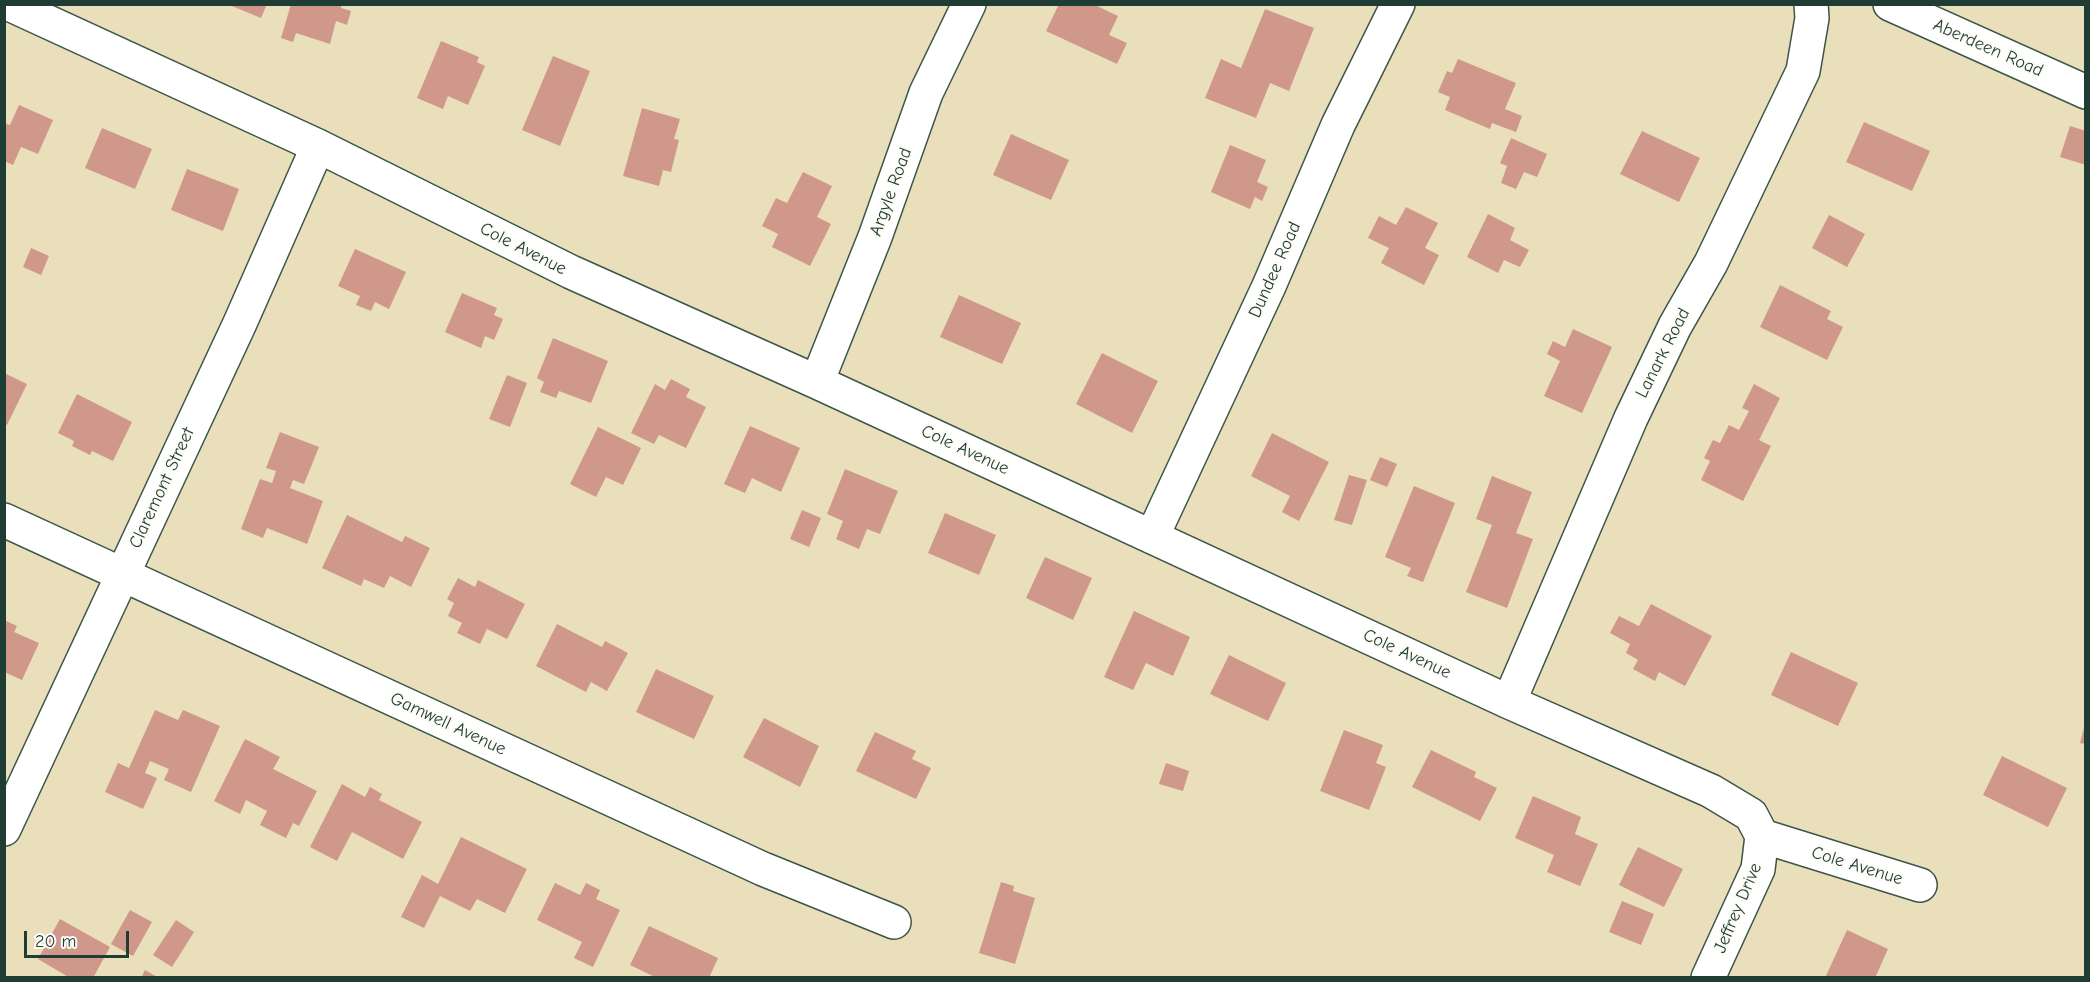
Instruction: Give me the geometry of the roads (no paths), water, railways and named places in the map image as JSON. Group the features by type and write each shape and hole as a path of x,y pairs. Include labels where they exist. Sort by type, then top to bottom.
{"street":[{"name":"Cole Avenue","path":"9,4 318,146 571,272 818,382 1509,702 1711,791 1751,815 1762,837 1920,885"},
{"name":"Argyle Road","path":"818,382 875,237 926,93 969,4"},
{"name":"Dundee Road","path":"1152,537 1269,286 1338,125 1398,4"},
{"name":"Lanark Road","path":"1509,702 1631,418 1675,326 1711,263 1803,71 1812,18 1811,4"},
{"name":"Aberdeen Road","path":"1890,4 2085,92"},
{"name":"Claremont Street","path":"4,829 240,322 318,146"},
{"name":"Gamwell Avenue","path":"4,520 752,864 894,922"},
{"name":"Jeffrey Drive","path":"1708,978 1758,869 1762,837"}]}
